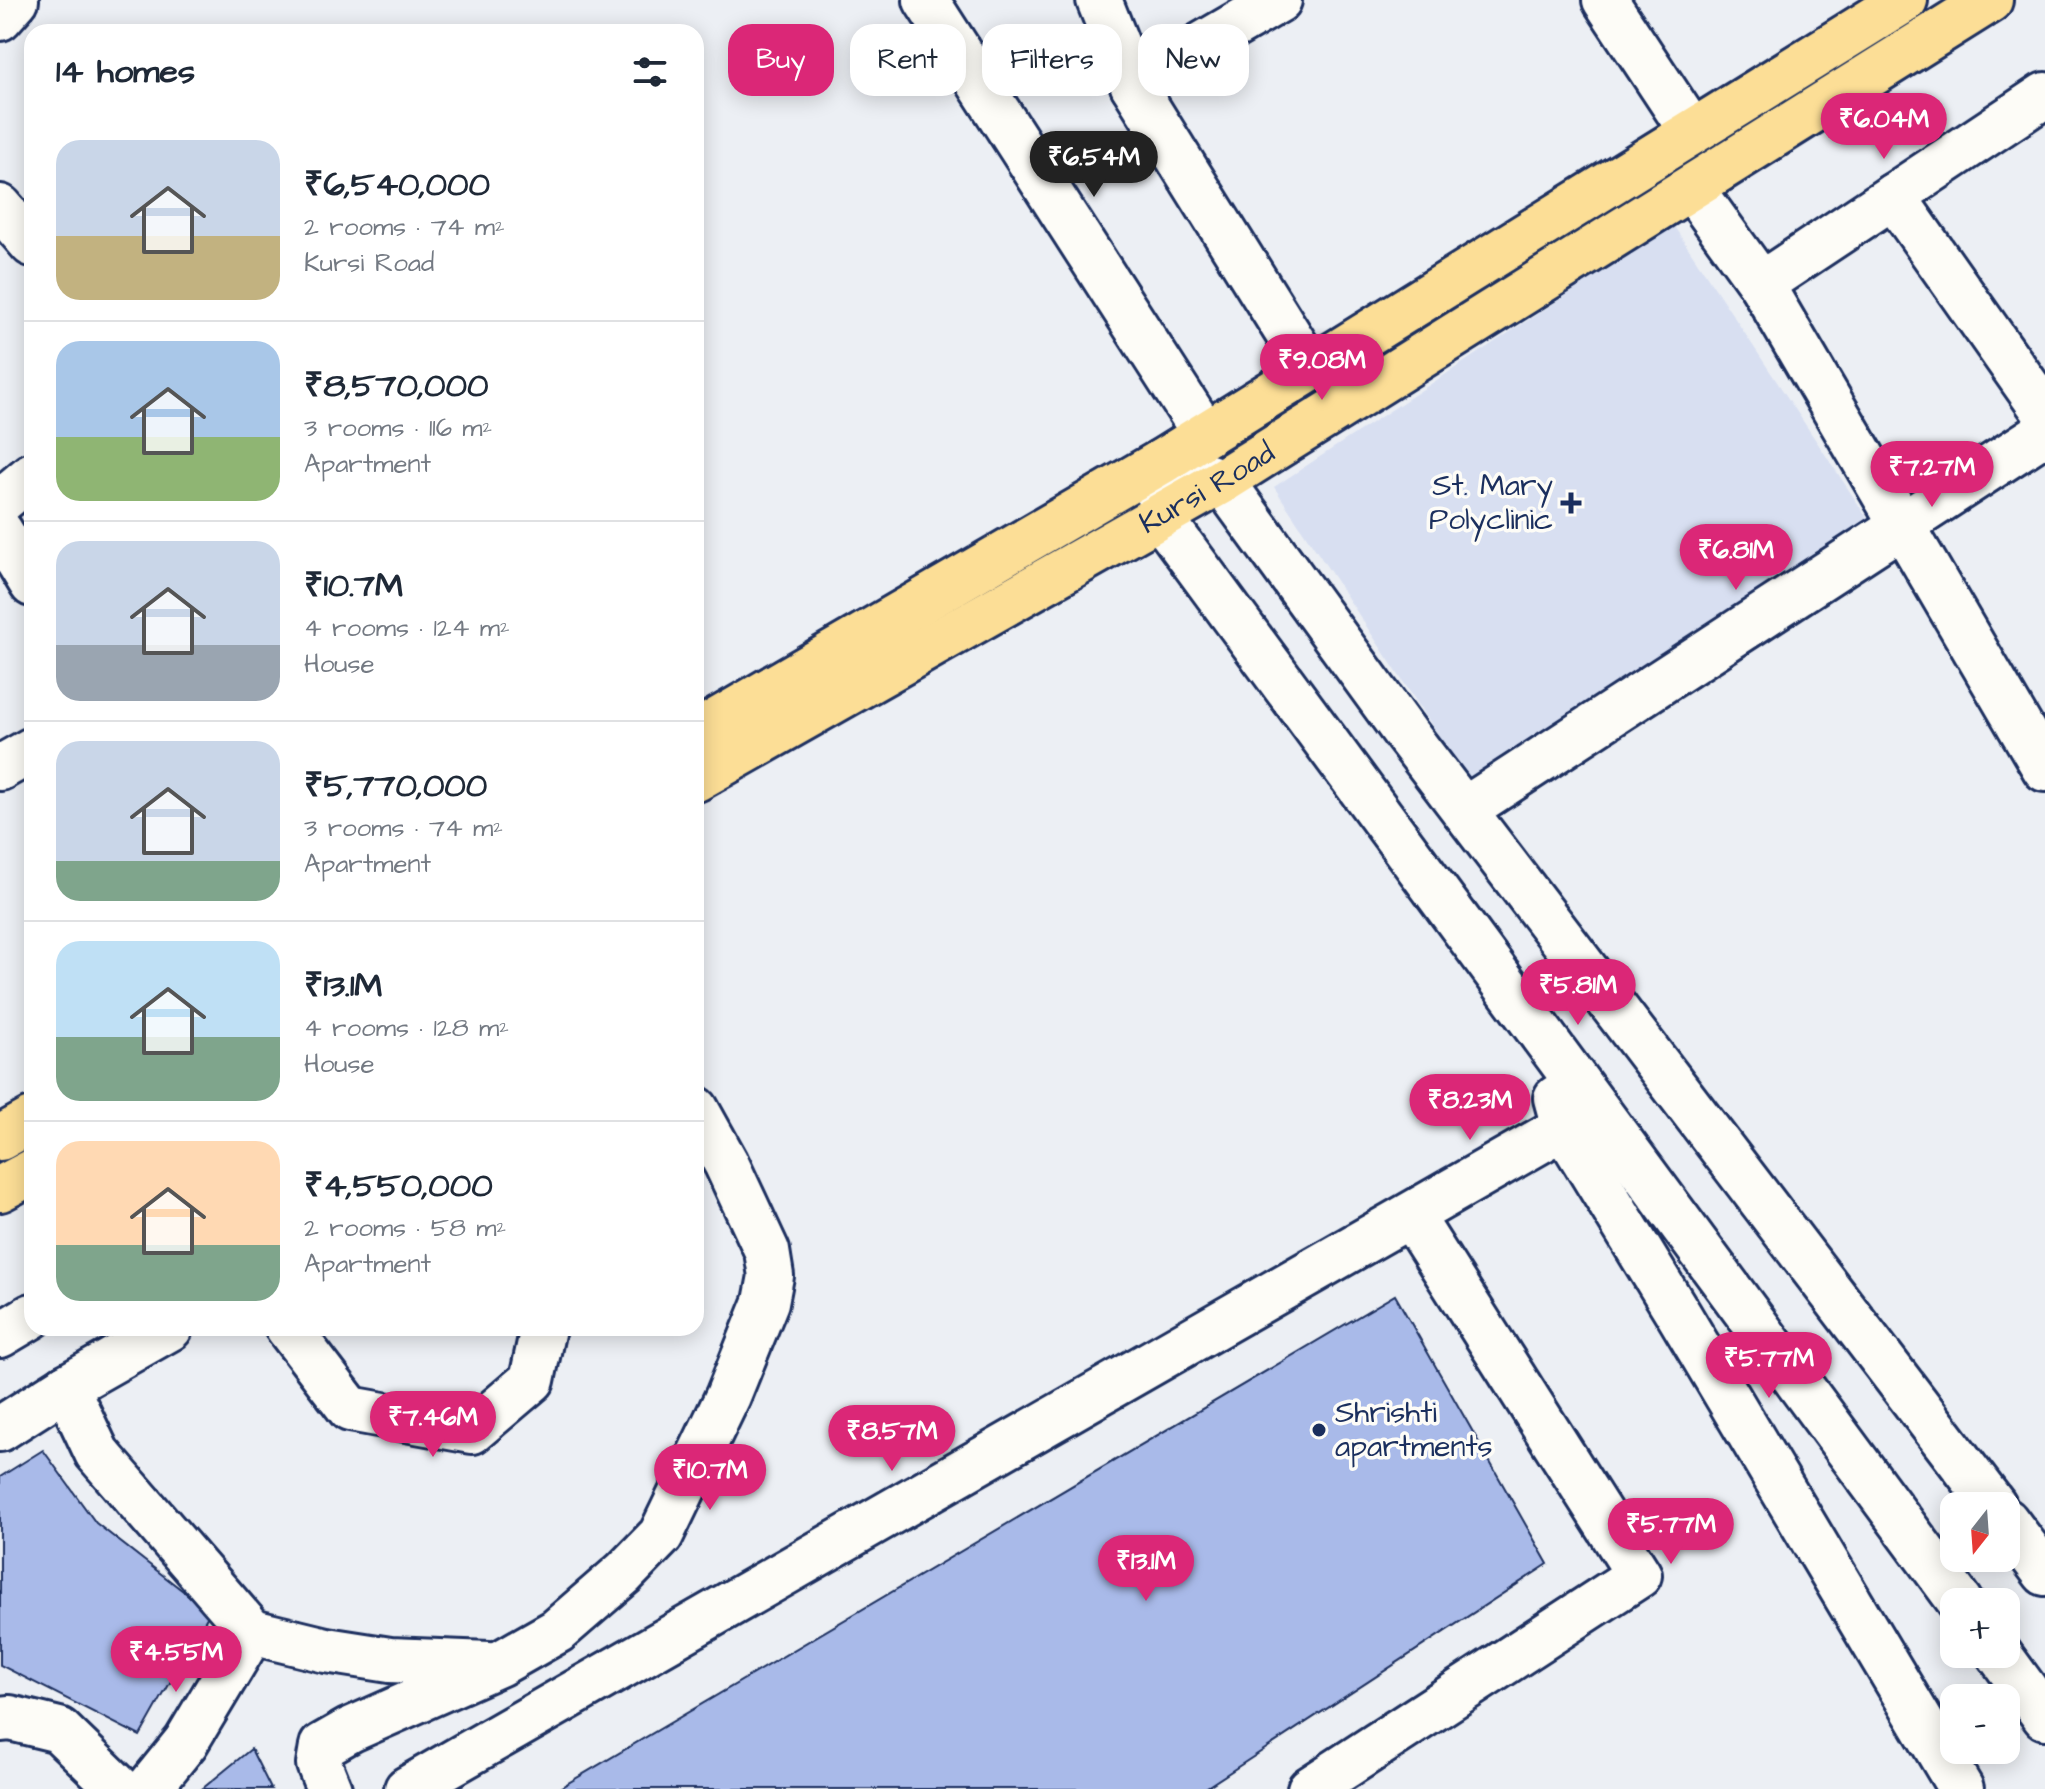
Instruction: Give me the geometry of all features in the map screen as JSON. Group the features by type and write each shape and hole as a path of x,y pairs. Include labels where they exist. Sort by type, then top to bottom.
{"main road":[{"name":"Kursi Road","path":"704,765 721,734 1905,0"},
{"name":"Kursi Road","path":"721,734 1222,481 1990,0"},
{"path":"0,1138 24,1124"},
{"path":"0,1189 24,1176"}],"street":[{"path":"0,18 16,0"},
{"path":"926,0 1205,434"},
{"path":"1099,0 1133,85 1310,369"},
{"path":"1133,85 1279,0"},
{"path":"1605,0 1692,132"},
{"path":"1761,284 2045,95"},
{"path":"1692,188 1761,284 2045,769"},
{"path":"1893,196 2045,412"},
{"path":"0,207 24,235"},
{"path":"1464,810 2045,432"},
{"path":"1950,1588 1159,515 1161,462 1222,481 1464,810 1983,1492"},
{"path":"0,502 24,482"},
{"path":"0,531 24,571"},
{"path":"0,768 24,754"},
{"path":"1537,1028 1564,1127 1961,1789"},
{"path":"329,1789 319,1764 322,1746 350,1730 499,1664 557,1631 624,1573 661,1535 728,1396 766,1302 771,1276 767,1251 704,1123"},
{"path":"407,1789 1564,1127"},
{"path":"1310,1789 1639,1575 1411,1216"},
{"path":"0,1335 24,1321"},
{"path":"0,1429 156,1336"},
{"path":"294,1336 350,1409 472,1431 532,1380 541,1336"},
{"path":"66,1387 97,1453 252,1632 326,1650 390,1660 499,1664"},
{"path":"2020,1540 2045,1573"},
{"path":"148,1789 186,1742 252,1632"},
{"path":"2009,1668 2045,1717"},
{"path":"0,1719 10,1718 59,1730 120,1789"}],"shaded area":[{"name":"St. Mary Polyclinic","path":"1673,225 1868,519 1469,781 1274,487"}],"building":[{"name":"Shrishti apartments","path":"1395,1295 1548,1564 1204,1789 558,1789"},
{"path":"43,1450 96,1523 210,1612 140,1736 0,1665 0,1477"},
{"path":"251,1749 271,1789 202,1789"}],"place":[{"name":"St. Mary Polyclinic","path":"1571,503"},
{"name":"Shrishti apartments","path":"1319,1430"}]}
